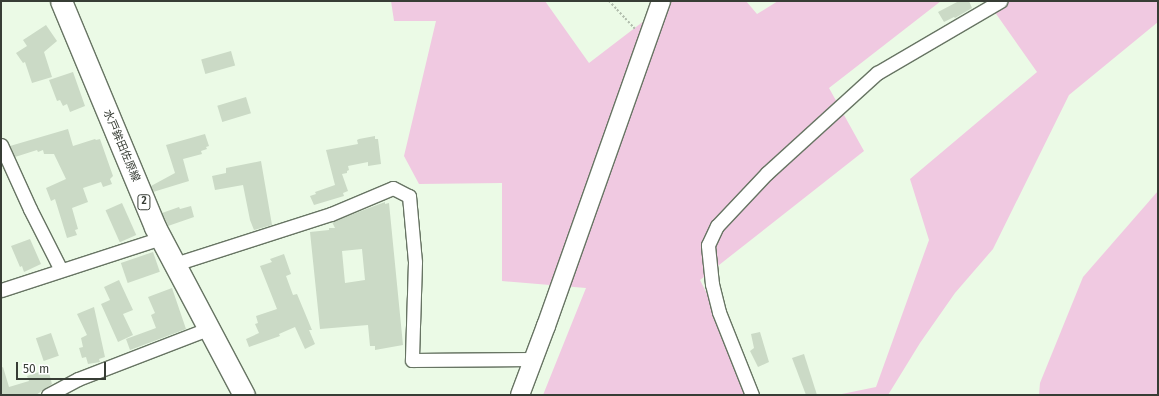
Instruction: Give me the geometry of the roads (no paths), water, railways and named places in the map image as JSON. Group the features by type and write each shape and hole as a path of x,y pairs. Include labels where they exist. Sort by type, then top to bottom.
{"main road":[{"name":"水戸鉾田佐原線","path":"61,1 161,238 210,328 244,395"}],"street":[{"path":"520,395 661,1"},
{"path":"752,395 719,312 712,284 708,245 716,226 767,173 877,73 1000,1"},
{"path":"1,145 30,209 61,270"},
{"path":"175,264 331,214 393,188 409,196 415,262 412,360 534,359"},
{"path":"1,290 161,238"},
{"path":"48,395 78,379 210,328"}]}
